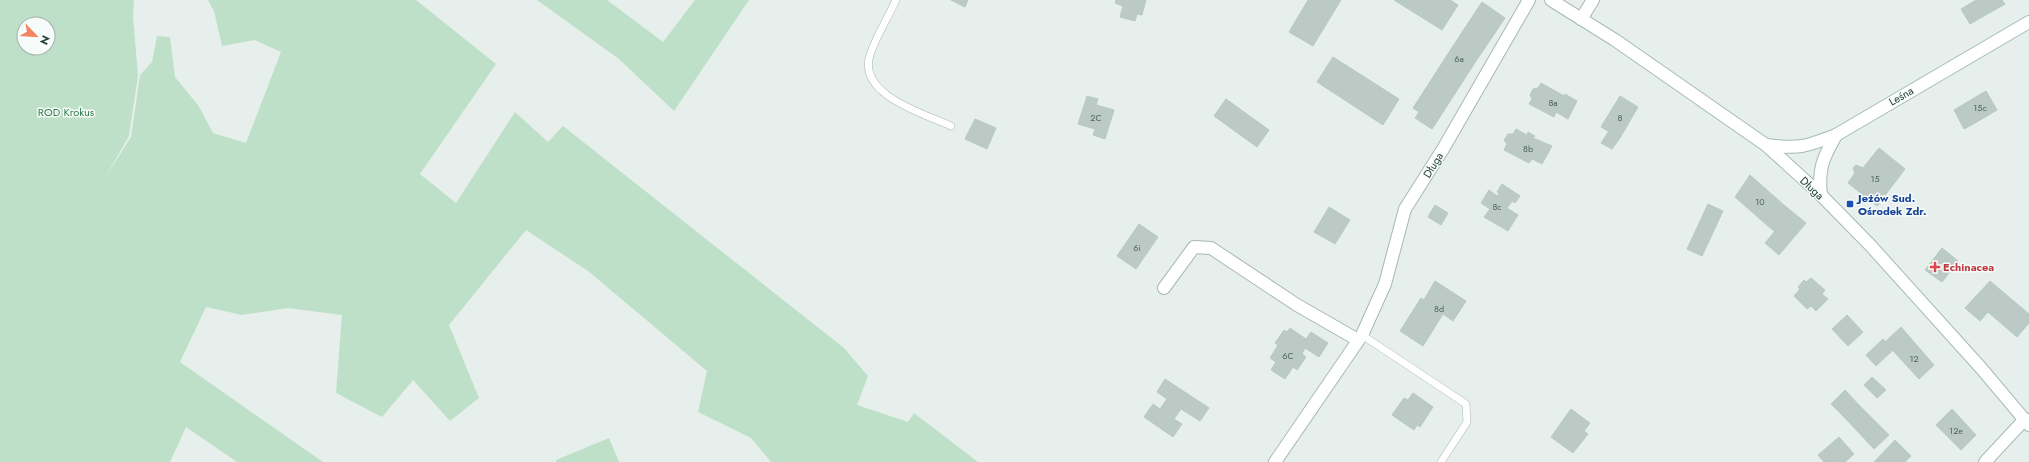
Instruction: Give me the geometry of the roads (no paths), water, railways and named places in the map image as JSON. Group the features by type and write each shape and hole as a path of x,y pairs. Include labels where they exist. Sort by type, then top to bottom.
{"street":[{"name":"Długa","path":"1275,462 1360,337 1385,284 1405,210 1444,149 1529,0"},
{"name":"Długa","path":"1551,0 1615,40 1766,145 1821,195 1870,245 1971,356 2027,422"},
{"path":"1581,19 1593,0"},
{"name":"Leśna","path":"1766,145 1794,148 1811,145 1836,134 2029,22"},
{"path":"1821,195 1819,175 1826,152 1836,134"},
{"path":"1164,288 1194,247 1211,248 1297,305 1360,337"},
{"path":"1985,462 2027,422"}],"lane":[{"path":"896,0 869,56 870,72 873,84 891,99 951,126"},
{"path":"1360,337 1466,404 1467,422 1441,462"}],"place":[{"name":"Jeżów Sud. Ośrodek Zdr.","path":"1850,204"},
{"name":"Echinacea","path":"1935,267"}],"park label":[{"name":"ROD Krokus","path":"66,112"}]}
